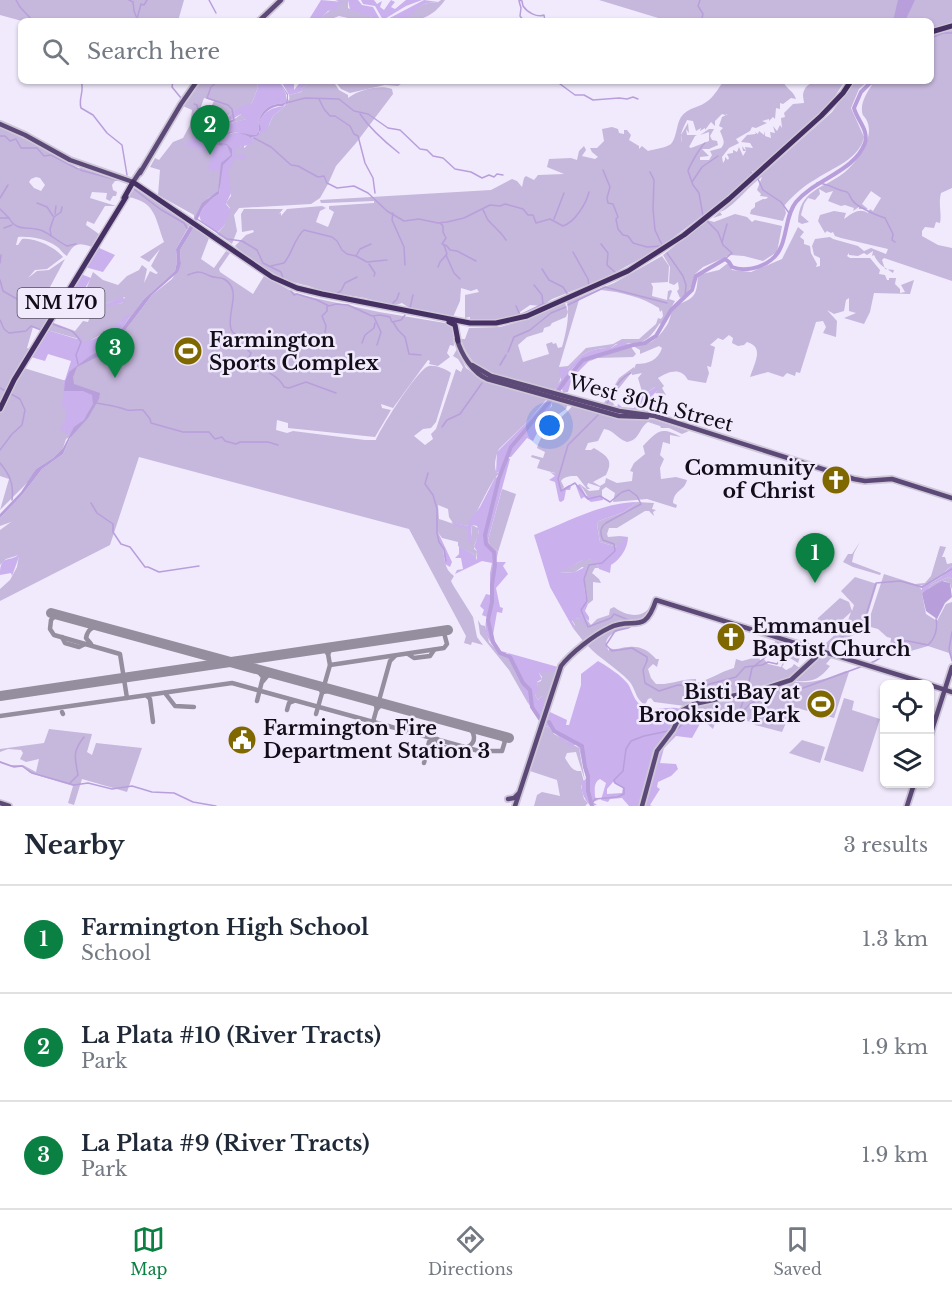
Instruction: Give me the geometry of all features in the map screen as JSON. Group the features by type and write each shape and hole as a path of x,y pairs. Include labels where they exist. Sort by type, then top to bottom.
{"highway":[{"path":"934,30 952,25"},
{"path":"458,343 460,326 494,324 527,316 602,285 653,257 729,199 821,116 848,84"},
{"path":"133,183 272,277 282,281 322,294 457,321 494,324"},
{"name":"NM 170","path":"0,410 14,380 133,183"},
{"path":"413,312 453,323 458,343"}],"main road":[{"path":"262,18 281,0"},
{"name":"NM 170","path":"133,183 196,84"},
{"path":"0,124 70,160 133,183"},
{"path":"457,321 458,343"},
{"name":"West 30th Street","path":"458,343 472,365 499,378 619,411 647,414 862,481 892,480 952,496"},
{"path":"651,615 656,600 913,680"},
{"path":"515,806 560,669 564,663 609,627 642,622 658,605 667,604"},
{"path":"642,806 657,751 685,708 791,680 816,657 820,650"},
{"path":"931,734 952,667"},
{"path":"934,686 952,692"},
{"path":"907,806 912,788"},
{"path":"508,799 515,797 519,792"},
{"path":"0,803 9,806"}],"shaded area":[{"path":"0,0 184,0 179,18 18,18 18,20 0,15"},
{"path":"321,0 344,2 337,6 337,9 328,11 323,18 310,18"},
{"path":"335,0 348,0 348,8 373,18 348,18 321,17 339,4"},
{"path":"348,0 358,0 362,5 373,7 379,18 369,18 372,17 350,10"},
{"path":"361,0 374,0 377,4 382,1 380,7 384,10 391,0 395,2 391,7 395,9 406,0 422,0 406,6 386,18 382,18 375,6 363,4"},
{"path":"424,0 438,2 441,0 437,3 426,3 405,18 390,18"},
{"path":"445,0 430,15 421,18 404,18 421,6"},
{"path":"599,0 952,0 952,188 941,193 940,223 936,222 934,228 925,227 922,236 938,245 952,248 952,281 884,258 882,260 884,267 874,255 872,256 873,251 867,255 864,253 858,256 849,255 849,253 847,256 850,258 870,258 880,270 879,274 885,275 887,280 896,278 895,284 900,289 900,293 905,292 901,285 914,280 910,294 874,293 870,312 864,324 844,318 856,313 849,311 849,298 846,300 844,311 834,314 827,310 837,321 836,337 823,333 826,327 823,321 816,322 800,373 796,372 795,376 787,373 783,377 768,372 750,377 757,356 756,348 747,342 738,346 732,343 733,338 729,335 723,340 718,338 710,345 715,347 711,367 707,366 709,373 706,383 688,380 682,373 670,372 658,378 664,386 662,388 666,395 655,393 657,391 655,387 643,395 638,378 642,373 632,375 632,372 611,398 614,405 611,407 591,401 604,403 619,378 634,367 634,369 636,364 649,362 658,356 662,348 659,346 640,354 640,350 633,346 649,343 660,334 675,307 694,295 698,275 719,270 728,263 732,270 751,272 782,259 798,227 804,232 800,237 804,240 804,244 810,246 816,267 820,266 820,258 814,255 812,246 815,239 830,237 858,246 864,251 871,248 886,254 888,249 841,238 835,236 833,232 825,233 818,221 820,215 834,211 846,213 844,219 858,211 868,213 870,209 873,211 881,198 871,191 862,204 868,209 859,209 859,207 853,211 854,208 828,201 833,191 826,193 819,189 820,194 815,200 808,198 804,204 801,215 809,222 802,224 798,222 799,212 802,204 812,192 845,172 861,154 869,129 868,122 862,114 862,108 872,85 869,84 934,84 934,18 658,18"},
{"path":"898,0 915,0 906,18 894,18"},
{"path":"199,84 258,84 252,103 229,115 223,123 244,112 241,116 247,119 223,125 243,149 269,125 273,116 290,102 289,95 301,92 308,84 335,84 339,90 348,95 348,98 363,90 375,88 392,89 393,94 336,166 320,198 311,204 239,208 234,215 237,231 232,244 217,234 224,226 230,208 226,203 231,196 228,177 217,193 208,198 194,219 194,215 158,195 160,170 150,167 155,158 159,160 173,142 183,138 190,125 192,110 183,106","holes":["204,98 214,101 202,124 196,121","215,109 222,113 215,127 205,124 211,111"]},
{"path":"258,84 281,84 286,94 286,102 272,105 264,111 259,122 266,112 284,106 290,98 290,102 273,116 267,129 253,140 252,144 244,146 244,151 241,150 241,146 235,149 235,155 246,154 246,157 242,160 236,157 228,171 231,193 226,204 231,210 224,226 217,233 201,221 199,215 208,201 219,194 223,165 232,156 227,144 219,143 227,145 231,154 222,162 220,172 214,171 214,176 212,170 208,169 211,156 215,155 186,145 197,133 204,135 204,130 210,132 223,125 246,119 241,114 222,125 235,111 252,103","holes":["239,132 228,134 220,139 219,143 219,137 228,133"]},
{"path":"281,84 288,94 288,101 283,106 268,110 259,122 264,111 272,105 286,102 287,95"},
{"path":"283,84 294,84 294,90 299,84 303,84 301,89 308,84 298,93 289,95"},
{"path":"302,84 308,84 297,92"},
{"path":"337,84 401,84 350,93 341,89"},
{"path":"722,84 785,84 796,99 791,98 783,104 780,103 780,109 776,108 775,119 773,117 769,121 769,119 762,121 767,123 756,128 752,127 750,131 736,139 739,143 729,148 722,157 723,163 725,157 728,160 729,158 727,154 733,153 733,150 737,152 739,147 743,156 746,151 745,147 753,148 750,143 741,142 747,135 756,134 755,132 758,134 759,131 764,135 765,131 765,136 771,138 770,132 775,133 773,126 777,131 780,125 782,128 781,118 785,117 784,113 793,104 804,103 803,95 808,85 843,84 831,102 763,165 754,172 751,171 753,174 731,194 666,243 663,245 660,242 662,247 605,278 552,299 542,306 530,305 514,316 489,320 465,318 465,295 479,292 477,289 471,291 461,288 460,301 453,317 411,309 402,303 393,306 365,298 316,290 279,276 235,246 246,235 254,232 253,230 242,232 241,214 244,209 283,209 279,214 281,213 281,216 287,209 322,206 326,208 320,211 316,222 328,227 334,212 329,209 329,206 374,203 374,201 321,203 320,200 491,190 512,179 522,187 526,176 534,180 538,175 564,174 547,167 549,159 577,160 579,151 584,146 586,150 582,156 595,159 598,157 590,148 597,148 604,141 602,129 612,127 624,134 624,130 627,130 631,135 629,140 639,146 639,149 642,146 648,151 666,146 673,141 681,117 691,109 702,105","holes":["722,114 728,114 722,117 719,126 723,128 720,131 724,140 723,144 721,148 710,151 712,155 709,160 700,160 700,157 709,156 702,149 718,145 717,141 712,140 710,136 714,129 709,129 700,135 709,132 709,141 691,148 689,147 697,135 687,135 686,129 689,133 688,123 681,135 687,120 693,121 696,131 701,128 700,131 705,128 705,130 711,122 715,126 715,121"]},
{"path":"852,84 865,84 859,89 851,108 864,137 861,145 851,157 807,184 791,198 784,206 786,213 783,221 750,214 755,203 768,197 760,196 757,190 762,177 720,212 722,215 713,218 832,112"},
{"path":"259,122 261,129 258,135 251,138 239,133 256,135 259,131"},
{"path":"0,127 78,168 121,181 115,181 112,185 113,190 117,192 110,201 106,199 107,193 92,192 90,198 116,206 105,206 94,224 87,221 86,225 99,234 92,247 77,245 67,256 48,242 18,237 16,245 22,239 38,241 50,246 63,257 47,269 35,270 28,278 37,271 49,270 65,259 42,302 55,307 40,331 33,327 27,348 30,349 23,360 18,376 24,368 63,380 64,385 79,339 47,330 51,322 75,331 83,321 88,322 97,309 122,303 125,297 108,303 90,304 85,292 81,300 82,308 76,305 93,272 103,280 118,285 127,276 139,270 142,265 147,269 144,283 150,271 158,273 151,266 160,249 149,262 140,257 164,242 149,207 137,199 128,197 135,188 190,224 176,249 175,271 144,299 117,337 130,316 122,324 119,322 113,328 91,340 118,340 152,295 172,279 181,264 180,250 194,227 209,238 201,259 214,268 226,251 230,253 219,269 220,272 253,294 264,276 305,296 453,326 454,346 450,345 447,353 450,357 438,366 429,364 428,360 393,408 381,404 382,408 391,410 375,437 288,428 288,423 277,420 276,430 287,433 293,431 376,440 417,376 429,366 434,366 451,373 436,422 431,428 423,429 414,436 425,445 433,439 431,434 436,429 456,369 461,372 463,367 453,356 457,349 466,368 485,382 568,404 566,409 553,418 541,434 536,432 537,428 552,406 552,401 546,400 499,449 495,468 497,473 501,471 468,526 453,523 448,509 438,505 439,519 468,528 468,536 471,538 472,525 478,528 479,534 474,549 477,551 476,560 473,554 458,546 458,542 442,538 437,531 447,567 454,576 451,581 473,617 477,637 483,645 472,642 471,645 464,643 466,636 409,529 139,457 110,545 0,601 0,589 10,580 17,567 19,555 6,559 0,565 0,530 11,522 0,526 0,518 42,469 63,454 71,436 66,439 63,448 36,469 30,480 0,510 9,479 0,476","holes":["36,177 40,178 45,185 41,191 29,182"]},
{"path":"230,132 239,133 231,133 220,139 220,143 227,144 232,149 232,156 223,165 219,194 205,205 197,221 194,219 202,203 218,191 221,163 231,155 227,145 219,144 219,137"},
{"path":"735,214 747,217 752,222 755,220 782,226 777,252 763,261 730,255 703,267 695,274 689,291 680,298 677,291 678,282 674,285 669,283 670,267 663,255 707,220 714,222"},
{"path":"190,225 194,227 180,250 181,264 178,272 152,295 118,340 101,355 77,367 73,377 74,384 100,393 88,418 70,438 63,454 42,469 0,518 0,514 21,492 36,469 63,448 74,427 84,420 93,404 92,395 83,391 64,391 69,372 90,356 109,346 144,299 175,271 176,249"},
{"path":"97,247 115,255 103,272 85,267"},
{"path":"662,256 669,266 668,282 651,283 652,296 667,300 668,291 671,290 669,299 675,301 661,325 660,323 647,339 638,343 616,344 611,348 587,352 568,369 565,369 556,391 507,379 482,370 466,352 462,343 461,339 465,339 469,328 500,327 528,319 565,303 568,312 567,302 614,283","holes":["601,290 631,296 659,308 660,312 662,310 661,319 658,318 656,324 639,339 622,339 613,344 586,348 568,366 559,367 579,300","568,313 562,347 558,348 556,343 552,342 546,344 549,354 523,362 518,345 527,337 543,332 544,328 566,317"]},
{"path":"81,274 91,278 83,292 72,288"},
{"path":"85,292 90,296 88,302 90,304 108,303 123,297 125,301 92,311 82,308 81,300"},
{"path":"128,314 130,316 109,346 90,356 69,372 65,392 83,391 92,395 93,401 84,420 74,427 69,435 60,429 66,420 65,407 61,405 64,395 63,380 65,380 71,361 48,354 45,361 31,357 47,330 77,339 79,330 82,341 87,341 102,335 119,321 122,324 122,319"},
{"path":"622,341 629,345 584,358 573,368 556,391 555,388 561,380 558,371 561,367 568,369 587,352 611,348"},
{"path":"631,347 636,354 633,357 597,358 588,362 602,354"},
{"path":"594,356 572,378 568,392 563,392 564,384 574,369 583,361"},
{"path":"657,386 657,391 653,395 654,401 647,404 642,412 617,408 618,404 622,407 634,408 643,395"},
{"path":"547,400 552,401 533,441 527,438 511,457 508,457 516,443 550,401 515,440 501,471 496,473 497,452"},
{"path":"573,405 627,420 653,419 689,431 682,434 648,422 637,437 627,442 604,429 598,441 588,443 585,450 594,448 608,459 609,466 606,475 593,482 600,486 605,483 606,478 617,483 632,481 633,472 630,471 634,463 645,454 643,446 656,434 664,431 681,437 670,435 670,444 663,442 660,455 664,459 660,468 661,479 676,477 687,480 674,498 673,503 677,505 676,508 647,499 613,502 615,493 606,487 602,490 602,495 588,497 580,484 589,491 599,490 600,487 588,483 587,486 590,489 587,489 577,476 563,479 561,481 564,487 561,491 555,473 537,468 540,460 531,457 532,455 543,458 545,452 537,448 540,441 548,429"},
{"path":"508,458 510,459 488,540 498,552 496,562 506,562 503,566 508,574 496,588 500,607 503,608 502,613 497,612 493,635 501,651 558,667 556,672 539,673 542,679 537,682 539,690 535,695 538,700 542,696 545,706 541,720 530,705 511,663 505,656 509,656 515,667 508,653 502,653 497,647 497,649 487,635 485,626 487,617 482,615 484,610 480,606 486,594 490,595 492,563 482,561 455,574 457,570 463,569 461,558 455,558 459,554 459,546 473,554 477,560 477,551 474,547 479,532 477,526 472,525 472,545 468,540 468,529 455,526 451,522 468,526 496,476 498,481 495,501 498,483"},
{"path":"550,472 557,474 561,490 569,485 571,487 570,490 566,490 564,500 561,502 555,482 549,480 555,476"},
{"path":"580,484 586,496 602,495 603,500 591,502 584,497 581,499 576,486"},
{"path":"502,489 516,494 498,552 488,540"},
{"path":"637,502 654,503 652,509 656,510 653,512 654,516 649,511 645,511 617,528 609,528 608,537 620,536 624,540 617,547 600,542 597,524 599,521 624,512"},
{"path":"637,502 624,512 599,521 597,524 600,542 617,547 617,543 624,542 620,536 628,537 623,553 611,565 610,573 599,569 597,564 589,559 559,573 575,572 585,567 587,569 584,587 588,604 585,611 589,621 581,615 587,629 578,618 572,621 575,626 573,628 550,587 534,535 597,509"},
{"path":"437,530 452,562 450,567 445,564 443,547"},
{"path":"860,542 852,562 881,573 880,575 843,562"},
{"path":"940,546 946,547 942,557 945,557 947,564 952,563 952,566 937,580 918,586 925,591 922,594 926,614 937,621 946,604 952,602 952,663 949,653 928,646 904,653 900,649 902,642 896,644 896,647 889,653 891,638 878,629 867,626 884,574 915,584 925,583 931,576"},
{"path":"20,554 12,576 11,573 0,575 1,564"},
{"path":"585,559 595,562 598,566 599,568 595,568 592,573 601,583 593,582 593,600 588,604 584,587 587,569 582,567 575,572 558,573"},
{"path":"952,566 952,579 949,577 932,584 927,591 916,587 938,579"},
{"path":"855,577 877,584 862,633 859,632 835,645 834,648 838,654 816,647 817,644 824,645 847,623 851,612 827,634 819,632 815,627 818,618 840,598 849,602 852,611 854,605 841,591"},
{"path":"949,577 952,579 952,590 950,583 944,581 928,589 932,584"},
{"path":"942,581 950,583 952,597 945,603 937,619 926,611 922,594"},
{"path":"653,601 650,614 639,621 619,623 584,642 573,628 575,625 572,620 578,618 584,624 580,615 584,616 591,625 597,619 609,615 610,609 614,607 630,615 636,615 646,611"},
{"path":"478,620 481,625 485,626 489,642 508,658 529,705 509,670 480,634"},
{"path":"635,625 609,636 607,645 609,651 609,648 633,647 648,651 659,659 657,667 653,664 648,669 656,684 691,679 696,679 696,683 701,682 734,668 736,659 742,661 753,658 752,655 759,653 760,661 764,659 768,664 781,667 783,662 781,655 783,654 785,662 782,667 786,670 794,664 801,669 794,677 751,691 698,701 685,706 654,702 651,698 645,705 639,700 629,681 588,646 609,631"},
{"path":"776,639 803,647 798,663 774,648 768,649"},
{"path":"822,655 838,660 831,658 826,664 830,666 816,679 796,681"},
{"path":"598,661 628,684 641,705 653,709 681,709 671,730 659,746 641,806 629,806 622,798 610,799 608,802 601,800 606,783 600,779 595,787 595,797 598,800 593,802 597,805 591,806 582,791 582,781 586,778 579,748 576,745 566,745 568,742 560,741 560,738 549,727 544,726 550,712 567,720 566,725 569,725 581,685 581,674","holes":["613,782 623,787 622,793 607,794 607,789"]},
{"path":"556,672 545,706 542,696 538,700 535,695 538,685 536,683 541,681 542,677 539,673"},
{"path":"849,672 834,718 793,707 782,732 739,718 737,722 716,720 713,729 689,708 792,681 820,680"},
{"path":"844,698 854,701 852,710 880,719 863,772 824,760"},
{"path":"692,714 701,722 692,738 676,736 664,748 660,763 676,764 678,769 671,776 658,782 657,787 660,789 650,805 652,806 643,806 657,756 683,715"},
{"path":"544,726 549,727 554,734 579,748 585,781 576,752 567,753 565,758 573,769 581,771 584,782 581,786 584,799 588,803 585,806 534,806 537,795 542,792 560,796 557,780 530,771"},
{"path":"49,729 92,734 87,752 92,755 96,743 142,748 127,792 82,779 74,805 68,803 73,786 30,773 23,767 12,767 0,763 0,761 11,765 23,765 36,772 39,759 26,762 20,759 23,753 21,750 8,749 0,752 0,749 44,743"},
{"path":"802,740 825,747 820,763 789,753"}],"waterway":[{"path":"16,0 30,18"},
{"path":"129,0 133,2 137,18"},
{"path":"137,18 141,4 144,5 147,0"},
{"path":"209,0 216,13"},
{"path":"519,0 530,12 538,16 544,15 544,18"},
{"path":"700,0 698,6 703,14 702,18"},
{"path":"519,1 522,18"},
{"path":"934,37 943,33 952,33"},
{"path":"81,84 81,108 93,115 107,133 122,145 127,175"},
{"path":"172,84 172,87 181,98"},
{"path":"560,84 575,95 584,95 593,100 633,97 638,99"},
{"path":"558,391 583,360 645,343 656,336 671,310 692,290 696,276 725,259 732,267 747,269 771,260 781,248 789,216 796,202 860,153 866,138 854,108 861,92 869,84"},
{"path":"211,87 207,98 228,105 232,109 234,120 224,125 222,135"},
{"path":"286,103 305,98 339,99 354,111 368,114 388,128 400,130 420,149 443,158 455,169 471,172 482,178 489,175 494,177 497,174 503,175"},
{"path":"319,99 330,116 335,116 350,126 354,134 358,136 365,163 373,178 375,193"},
{"path":"194,104 197,105 201,124 207,136 210,140 222,145"},
{"path":"360,114 378,135 399,153"},
{"path":"0,136 5,136 10,141 16,139 21,148 37,148 44,156 51,155 78,169"},
{"path":"254,138 271,147 291,165 298,166 318,177 324,176 327,183 337,188 354,186 368,193 387,211 404,221 419,219 438,223 447,222 464,218 490,205 505,204 523,209 528,215 533,215 536,223 550,219 563,226 572,221 579,212 589,192"},
{"path":"703,216 699,193 688,171 695,156 705,143"},
{"path":"692,182 702,167 718,156"},
{"path":"80,170 117,180"},
{"path":"603,170 610,187 608,203 613,204 618,217 616,219 618,229 633,243 647,247 662,246"},
{"path":"650,172 654,180 655,230 662,245"},
{"path":"758,179 763,190 781,202 789,213"},
{"path":"817,183 847,192 859,206 885,218 893,234 892,240 895,242"},
{"path":"0,198 8,185"},
{"path":"134,189 160,209 184,223 187,228"},
{"path":"554,219 564,193"},
{"path":"37,203 47,207 53,216"},
{"path":"55,214 56,206"},
{"path":"51,236 50,229 54,217 61,212 62,207"},
{"path":"0,209 9,218"},
{"path":"483,210 488,220 506,240"},
{"path":"393,213 392,220 404,247 405,265"},
{"path":"0,218 9,218 16,226 43,231 67,246 76,244"},
{"path":"197,219 227,239 242,241 257,250 263,263 281,272 283,278"},
{"path":"707,221 718,232 723,245 732,253 725,259"},
{"path":"440,223 446,238 442,244 476,261"},
{"path":"722,242 727,224"},
{"path":"4,228 12,225"},
{"path":"271,266 284,263 304,230 332,237 347,254 367,262 387,260"},
{"path":"356,256 360,249 371,244"},
{"path":"601,244 608,253 607,265 616,273"},
{"path":"438,267 447,254 444,245"},
{"path":"573,252 588,279 589,286"},
{"path":"667,253 683,276 686,285 685,298"},
{"path":"0,263 1,255"},
{"path":"446,255 454,273 460,279"},
{"path":"369,264 375,273 374,276"},
{"path":"542,269 549,280 563,287 568,295"},
{"path":"188,275 201,272 224,279 230,284 233,295 231,329 243,340 247,350 251,353 248,359 252,363 277,378 284,387 289,388 306,382 336,393"},
{"path":"336,294 341,291 345,283 357,277"},
{"path":"0,280 3,291 45,315"},
{"path":"534,285 542,295 543,304"},
{"path":"568,305 605,287 667,303"},
{"path":"291,291 294,295 317,300 329,306 348,305 372,316 390,317 392,322 401,320 405,315"},
{"path":"390,306 399,293"},
{"path":"410,308 413,295"},
{"path":"516,306 520,315 543,304 551,303"},
{"path":"327,306 327,311 322,316 326,326 324,339 327,350"},
{"path":"508,352 514,337 530,330 551,313 566,307"},
{"path":"374,317 381,332 377,345"},
{"path":"0,320 4,329 9,333 26,331 31,326 41,330"},
{"path":"393,322 405,337 409,354 421,355"},
{"path":"362,343 365,335 374,328 375,323"},
{"path":"53,324 78,337 81,342 76,355 78,364"},
{"path":"500,365 506,355"},
{"path":"606,405 619,383 631,373"},
{"path":"442,427 447,420 460,414 482,383"},
{"path":"0,388 20,399 25,410 22,425 0,450"},
{"path":"540,719 532,707 530,690 523,683 510,657 500,653 493,642 488,620 495,565 494,552 486,544 485,535 499,478 511,447 550,401"},
{"path":"96,403 127,410 143,410 151,423 183,432 209,432 215,439 222,437 225,441 236,444 268,442 278,445"},
{"path":"599,414 568,445 558,479 561,491 575,483 588,499 600,496 610,502 622,492 629,490 637,496 641,504 606,523 601,529 603,540 614,544 615,551 602,563 589,565 584,579 587,601 581,610 588,627 611,618 614,614 631,621"},
{"path":"0,463 10,480 12,500"},
{"path":"428,473 425,484 433,495 437,509 437,533 446,561"},
{"path":"91,503 97,513 113,524 113,532 121,544 130,547 145,567 159,572 199,566"},
{"path":"822,650 864,622 876,583 900,581 922,587 952,569"},
{"path":"868,664 881,657 896,641 928,645 935,633 936,619"},
{"path":"633,625 615,631 606,645 612,651 632,648 647,657 643,670 645,683 659,691 678,685 702,686 736,677 745,667 768,662 777,664 780,659 778,649 790,656 802,654 814,656"},
{"path":"952,632 949,649 952,660"},
{"path":"738,715 752,668 768,655 767,651"},
{"path":"691,709 738,716 750,704 766,695 780,690 803,688 863,666"},
{"path":"674,732 683,724 684,714"},
{"path":"549,722 554,731 582,746 592,806"},
{"path":"592,803 595,799 624,794 624,788 614,780 623,771 626,749 631,741 668,731"},
{"path":"70,783 78,775 75,755 84,737"},
{"path":"0,762 14,767 22,766 32,773 74,785 88,783 112,789 132,786 152,792 174,793 193,802 216,806"}],"taxiway":[{"path":"62,616 55,616 51,620 50,629 54,635 120,654 127,698"},
{"path":"91,644 86,638 90,629 104,627"},
{"path":"330,665 444,648 447,644 444,633 440,631"},
{"path":"62,637 65,643 79,647 85,644"},
{"path":"328,654 334,647"},
{"path":"320,649 325,650 328,654"},
{"path":"408,654 414,658 430,656 434,650"},
{"path":"316,714 330,665 328,654"},
{"path":"371,729 390,661 395,656"},
{"path":"253,668 263,677 257,701"},
{"path":"263,681 268,675 279,675"},
{"path":"0,716 232,683 479,751 502,751 505,741 499,736"},
{"path":"314,685 322,692"},
{"path":"323,692 332,690"},
{"path":"165,693 175,706 194,707"},
{"path":"147,696 150,699 153,722"},
{"path":"368,700 375,703 377,709 381,705 389,706"},
{"path":"287,710 289,703 294,701"},
{"path":"466,727 472,731 474,737 472,743 467,747"},
{"path":"424,763 429,742 434,739"},
{"path":"437,739 440,746 453,750 459,746"}],"runway":[{"path":"51,613 509,738"},
{"path":"0,696 448,630"}],"place":[{"name":"La Plata #10 (River Tracts)","path":"210,155"},
{"name":"Farmington Sports Complex","path":"188,351"},
{"name":"La Plata #9 (River Tracts)","path":"115,378"},
{"name":"Community of Christ","path":"836,480"},
{"name":"Farmington High School","path":"815,583"},
{"name":"Emmanuel Baptist Church","path":"731,637"},
{"name":"Bisti Bay at Brookside Park","path":"821,704"},
{"name":"Farmington Fire Department Station 3","path":"242,740"}]}
